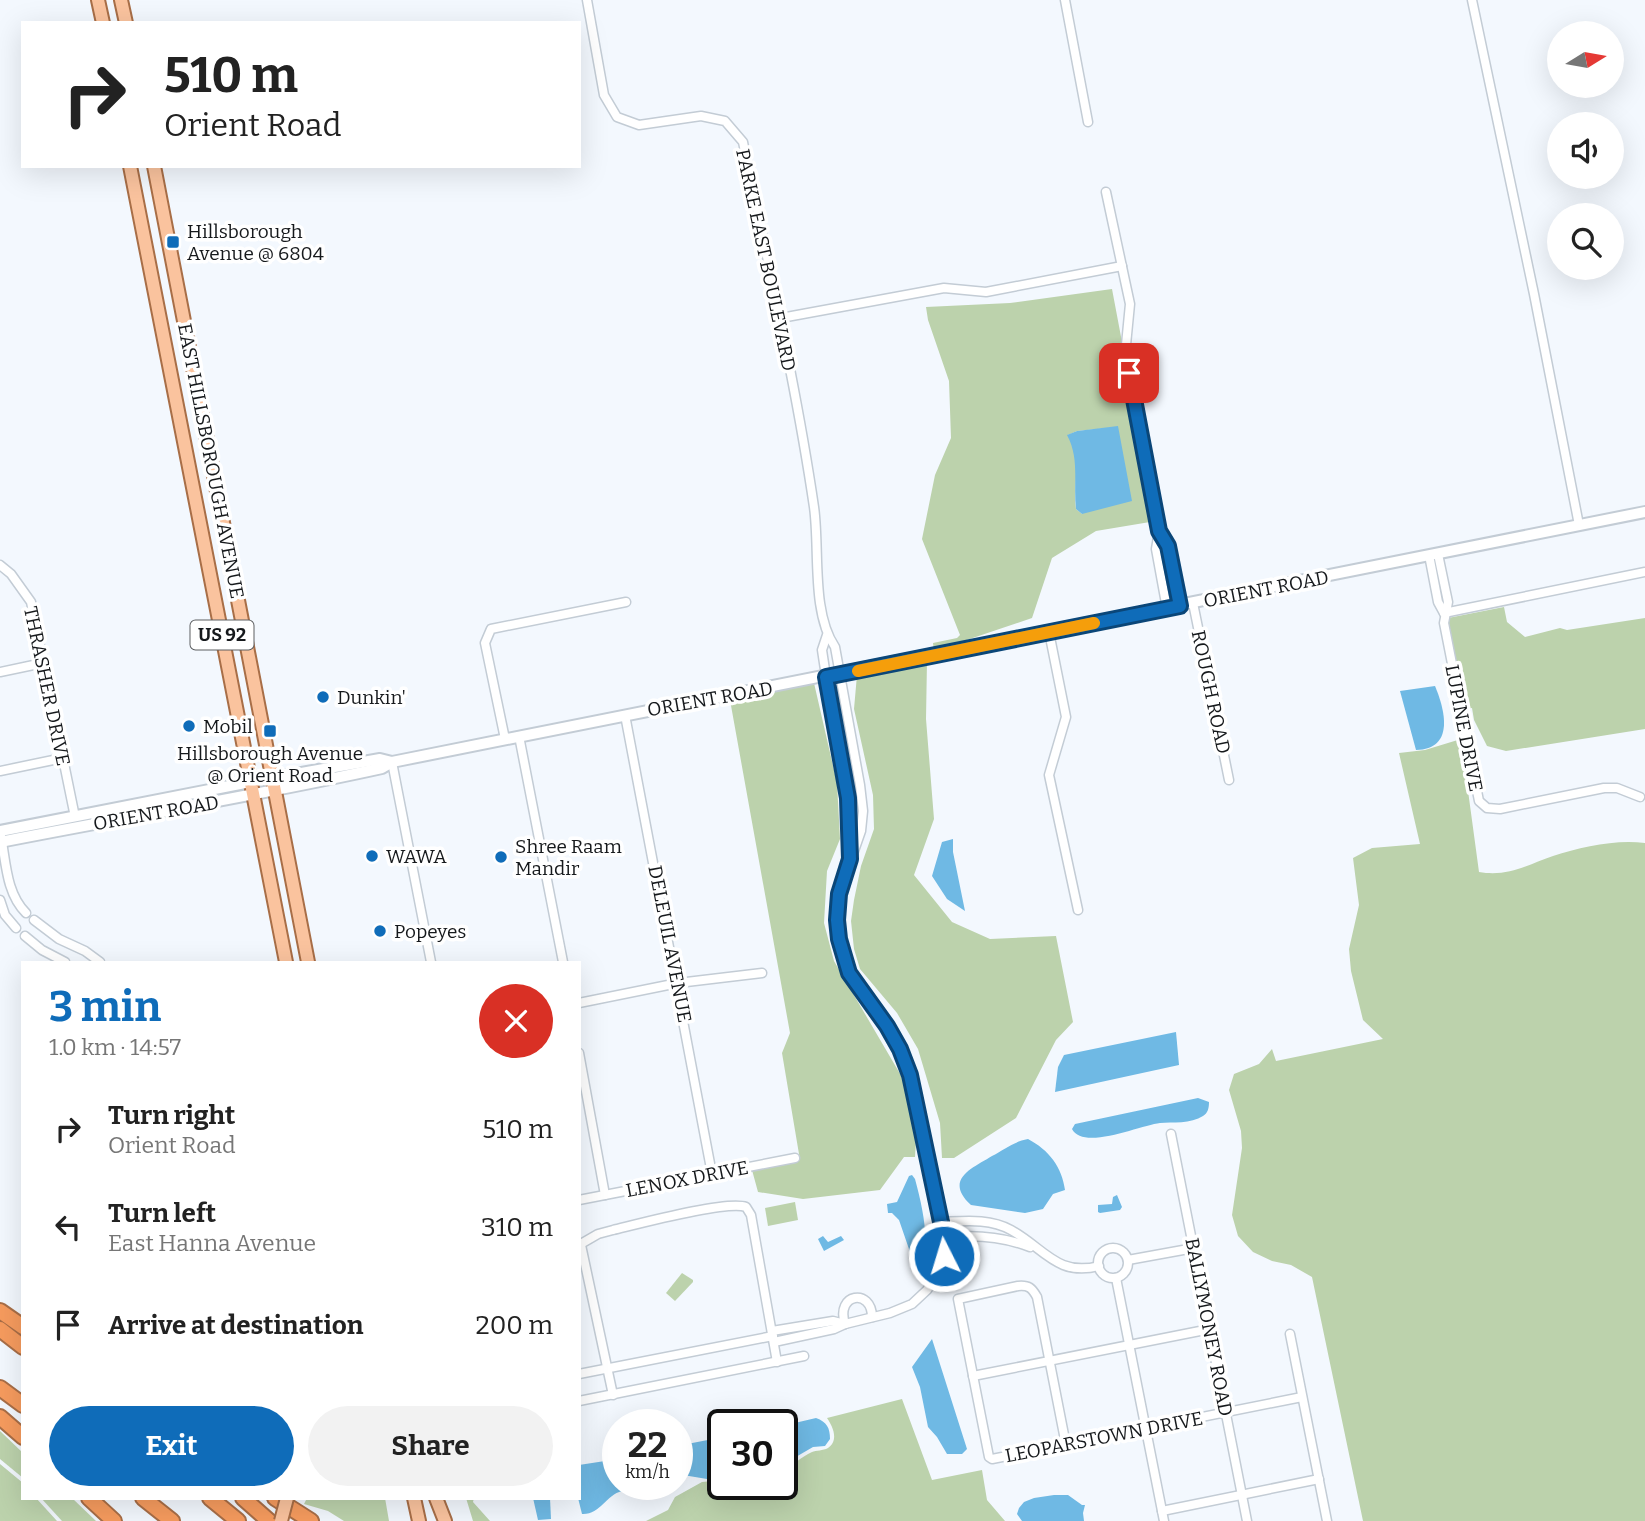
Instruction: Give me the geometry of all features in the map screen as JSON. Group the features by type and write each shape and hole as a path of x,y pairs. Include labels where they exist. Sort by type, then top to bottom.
{"highway":[{"path":"0,1311 21,1326"},
{"path":"0,1329 21,1345"},
{"path":"0,1388 21,1404"},
{"path":"0,1417 21,1435"},
{"path":"83,1500 102,1521"},
{"path":"91,1500 114,1521"},
{"path":"146,1500 172,1521"},
{"path":"212,1500 238,1521"},
{"path":"245,1500 269,1521"},
{"path":"278,1500 311,1521"}],"main road":[{"path":"98,0 103,21"},
{"path":"121,0 125,21"},
{"name":"EAST HILLSBOROUGH AVENUE","path":"130,168 250,782"},
{"name":"EAST HILLSBOROUGH AVENUE","path":"154,168 308,961"},
{"path":"162,326 184,322"},
{"path":"193,489 216,485"},
{"name":"US 92","path":"250,782 286,960"},
{"path":"281,1521 286,1500"},
{"path":"414,1500 419,1521"},
{"path":"437,1500 444,1521"}],"street":[{"name":"PARKE EAST BOULEVARD","path":"587,0 604,95 617,117 639,125 701,116 724,121 743,142 781,318 814,509 827,635 835,647 841,674 863,811 861,831 839,894 837,920 849,973 900,1049 910,1075 944,1238"},
{"path":"1065,0 1088,122"},
{"path":"1472,0 1579,525"},
{"path":"1106,192 1130,304 1125,355 1159,531 1168,546 1180,606"},
{"path":"781,318 944,288 986,292 1122,267"},
{"name":"ORIENT ROAD","path":"0,837 275,792 382,768 392,762 519,736 1645,512"},
{"path":"1159,531 1156,549 1167,609"},
{"path":"1434,554 1438,600 1444,614 1645,572"},
{"name":"THRASHER DRIVE","path":"0,565 11,574 31,601 75,817"},
{"path":"505,739 485,643 491,629 626,602"},
{"name":"ROUGH ROAD","path":"1193,603 1229,780"},
{"name":"LUPINE DRIVE","path":"1444,614 1477,794 1483,805 1493,810 1604,788 1617,788 1640,797"},
{"path":"1049,632 1066,717 1049,775 1078,910"},
{"name":"PARKE EAST BOULEVARD","path":"827,635 822,650 848,798 850,859"},
{"path":"0,672 43,663"},
{"name":"DELEUIL AVENUE","path":"625,715 678,983 712,1174"},
{"path":"519,736 563,961"},
{"path":"0,771 63,758"},
{"name":"ORIENT ROAD","path":"0,837 75,817 250,782 380,759 392,762"},
{"path":"392,762 430,961"},
{"path":"0,837 10,887 26,914"},
{"path":"0,900 5,915 16,928"},
{"path":"34,920 59,939 85,951 99,961"},
{"path":"25,936 42,950 63,961"},
{"path":"581,1003 678,983 762,973"},
{"path":"581,1064 605,1195"},
{"name":"BALLYMONEY ROAD","path":"1171,1134 1247,1521"},
{"name":"LENOX DRIVE","path":"581,1200 795,1158"},
{"path":"581,1244 598,1234 613,1230 718,1207 738,1204 746,1207 751,1215 777,1362"},
{"path":"941,1222 989,1222 1012,1230 1036,1249 1066,1267 1087,1269 1099,1266"},
{"path":"581,1374 773,1337 833,1321 845,1324 912,1304 927,1290 938,1273 944,1256 944,1238 990,1236 1036,1249"},
{"path":"1128,1261 1194,1248"},
{"path":"581,1249 613,1395"},
{"path":"1111,1249 1122,1251 1128,1261 1126,1272 1116,1278 1105,1276 1099,1266 1101,1255 1111,1249"},
{"path":"1116,1278 1164,1521"},
{"path":"1066,1445 1050,1362 1037,1297 1033,1289 1027,1285 1018,1286 958,1299 973,1376 1050,1362 1210,1329"},
{"path":"845,1324 843,1309 847,1302 854,1298 868,1302 872,1317"},
{"path":"1290,1334 1328,1521"},
{"path":"581,1401 804,1356"},
{"name":"LEOPARSTOWN DRIVE","path":"973,1376 989,1457 992,1459 1303,1397"},
{"path":"1162,1511 1319,1479"}],"green space":[{"path":"1112,289 1122,342 1121,356 1152,518 1150,522 1096,531 1052,558 1032,618 934,651 933,643 960,635 922,539 935,475 951,438 949,381 926,307 1010,303","holes":["1118,427 1082,514 1076,509 1076,458 1068,435 1077,431"]},
{"path":"1504,607 1507,622 1525,637 1560,628 1567,630 1645,618 1645,729 1506,751 1487,746 1474,720 1472,708 1465,709 1448,618"},
{"path":"927,661 926,719 934,819 914,875 952,922 990,939 1056,936 1073,1022 1056,1040 1016,1118 954,1158 942,1158 940,1123 918,1049 897,1013 860,969 854,949 851,921 861,866 874,829 873,795 854,709 857,675"},
{"path":"814,683 837,783 840,839 827,871 824,923 834,961 906,1084 917,1123 915,1157 904,1157 880,1190 803,1199 758,1192 752,1170 800,1160 782,1053 790,1033 730,700"},
{"path":"1461,739 1479,872 1508,872 1553,856 1599,845 1645,843 1645,1521 1363,1521 1312,1277 1291,1265 1272,1261 1253,1252 1238,1236 1232,1215 1242,1148 1241,1131 1229,1090 1234,1074 1259,1064 1272,1049 1276,1061 1383,1039 1363,1020 1351,971 1349,949 1359,905 1353,858 1372,848 1420,844 1399,753 1425,750"},
{"path":"795,1202 798,1220 768,1226 765,1208"},
{"path":"682,1273 693,1282 675,1301 666,1293"},
{"path":"902,1399 932,1480 982,1470 987,1500 1005,1521 646,1521 668,1510 673,1500 693,1500 693,1487 702,1482 707,1482 707,1500 798,1500 798,1460 812,1452 826,1449 833,1441 834,1433 827,1418"},
{"path":"0,1431 21,1451 21,1476 0,1459"},
{"path":"0,1464 21,1481 21,1500 38,1500 57,1521 0,1521"},
{"path":"43,1500 74,1500 96,1521 62,1521"},
{"path":"306,1500 385,1500 389,1521 344,1521 328,1511 304,1504"},
{"path":"467,1500 474,1500 490,1521 473,1521"}],"water":[{"path":"1118,426 1132,501 1082,514 1076,509 1075,462 1067,435 1077,431"},
{"path":"1435,686 1444,717 1442,736 1428,748 1416,750 1400,691"},
{"path":"953,839 953,852 965,911 947,899 932,876 942,842"},
{"path":"1176,1032 1179,1065 1055,1092 1058,1067 1064,1055"},
{"path":"1198,1098 1209,1102 1207,1112 1198,1119 1160,1123 1113,1135 1088,1138 1078,1135 1072,1129 1075,1124"},
{"path":"1028,1139 1042,1148 1053,1160 1061,1174 1065,1190 1053,1194 1043,1209 1025,1213 971,1205 960,1188 964,1175 1009,1146"},
{"path":"912,1175 925,1229 925,1253 919,1278 899,1220 892,1213 888,1213 887,1204 897,1202 909,1176"},
{"path":"1117,1195 1122,1207 1120,1210 1098,1212 1098,1205 1112,1204 1113,1197"},
{"path":"823,1236 828,1242 841,1236 844,1240 824,1251 818,1239"},
{"path":"932,1339 967,1449 962,1454 947,1454 928,1427 920,1387 912,1367"},
{"path":"816,1418 823,1421 830,1439 825,1446 813,1447 798,1456 798,1422"},
{"path":"707,1440 707,1479 693,1477 693,1443"},
{"path":"602,1461 602,1500 607,1500 594,1511 582,1514 578,1500 581,1500 581,1465"},
{"path":"1054,1495 1068,1495 1085,1505 1084,1521 1022,1521 1017,1514 1024,1502"},
{"path":"533,1500 550,1500 551,1519 538,1520"}],"slow traffic":[{"path":"858,671 1094,623"}],"place":[{"name":"Hillsborough Avenue @ 6804","path":"173,242"},
{"name":"Dunkin'","path":"323,697"},
{"name":"Mobil","path":"189,726"},
{"name":"Hillsborough Avenue @ Orient Road","path":"270,731"},
{"name":"WAWA","path":"372,856"},
{"name":"Shree Raam Mandir","path":"501,857"},
{"name":"Popeyes","path":"380,931"}],"route":[{"path":"944,1256 941,1222 910,1075 887,1026 849,973 839,939 839,894 850,859 848,798 826,677 1180,606 1168,546 1159,531 1129,373"}]}
